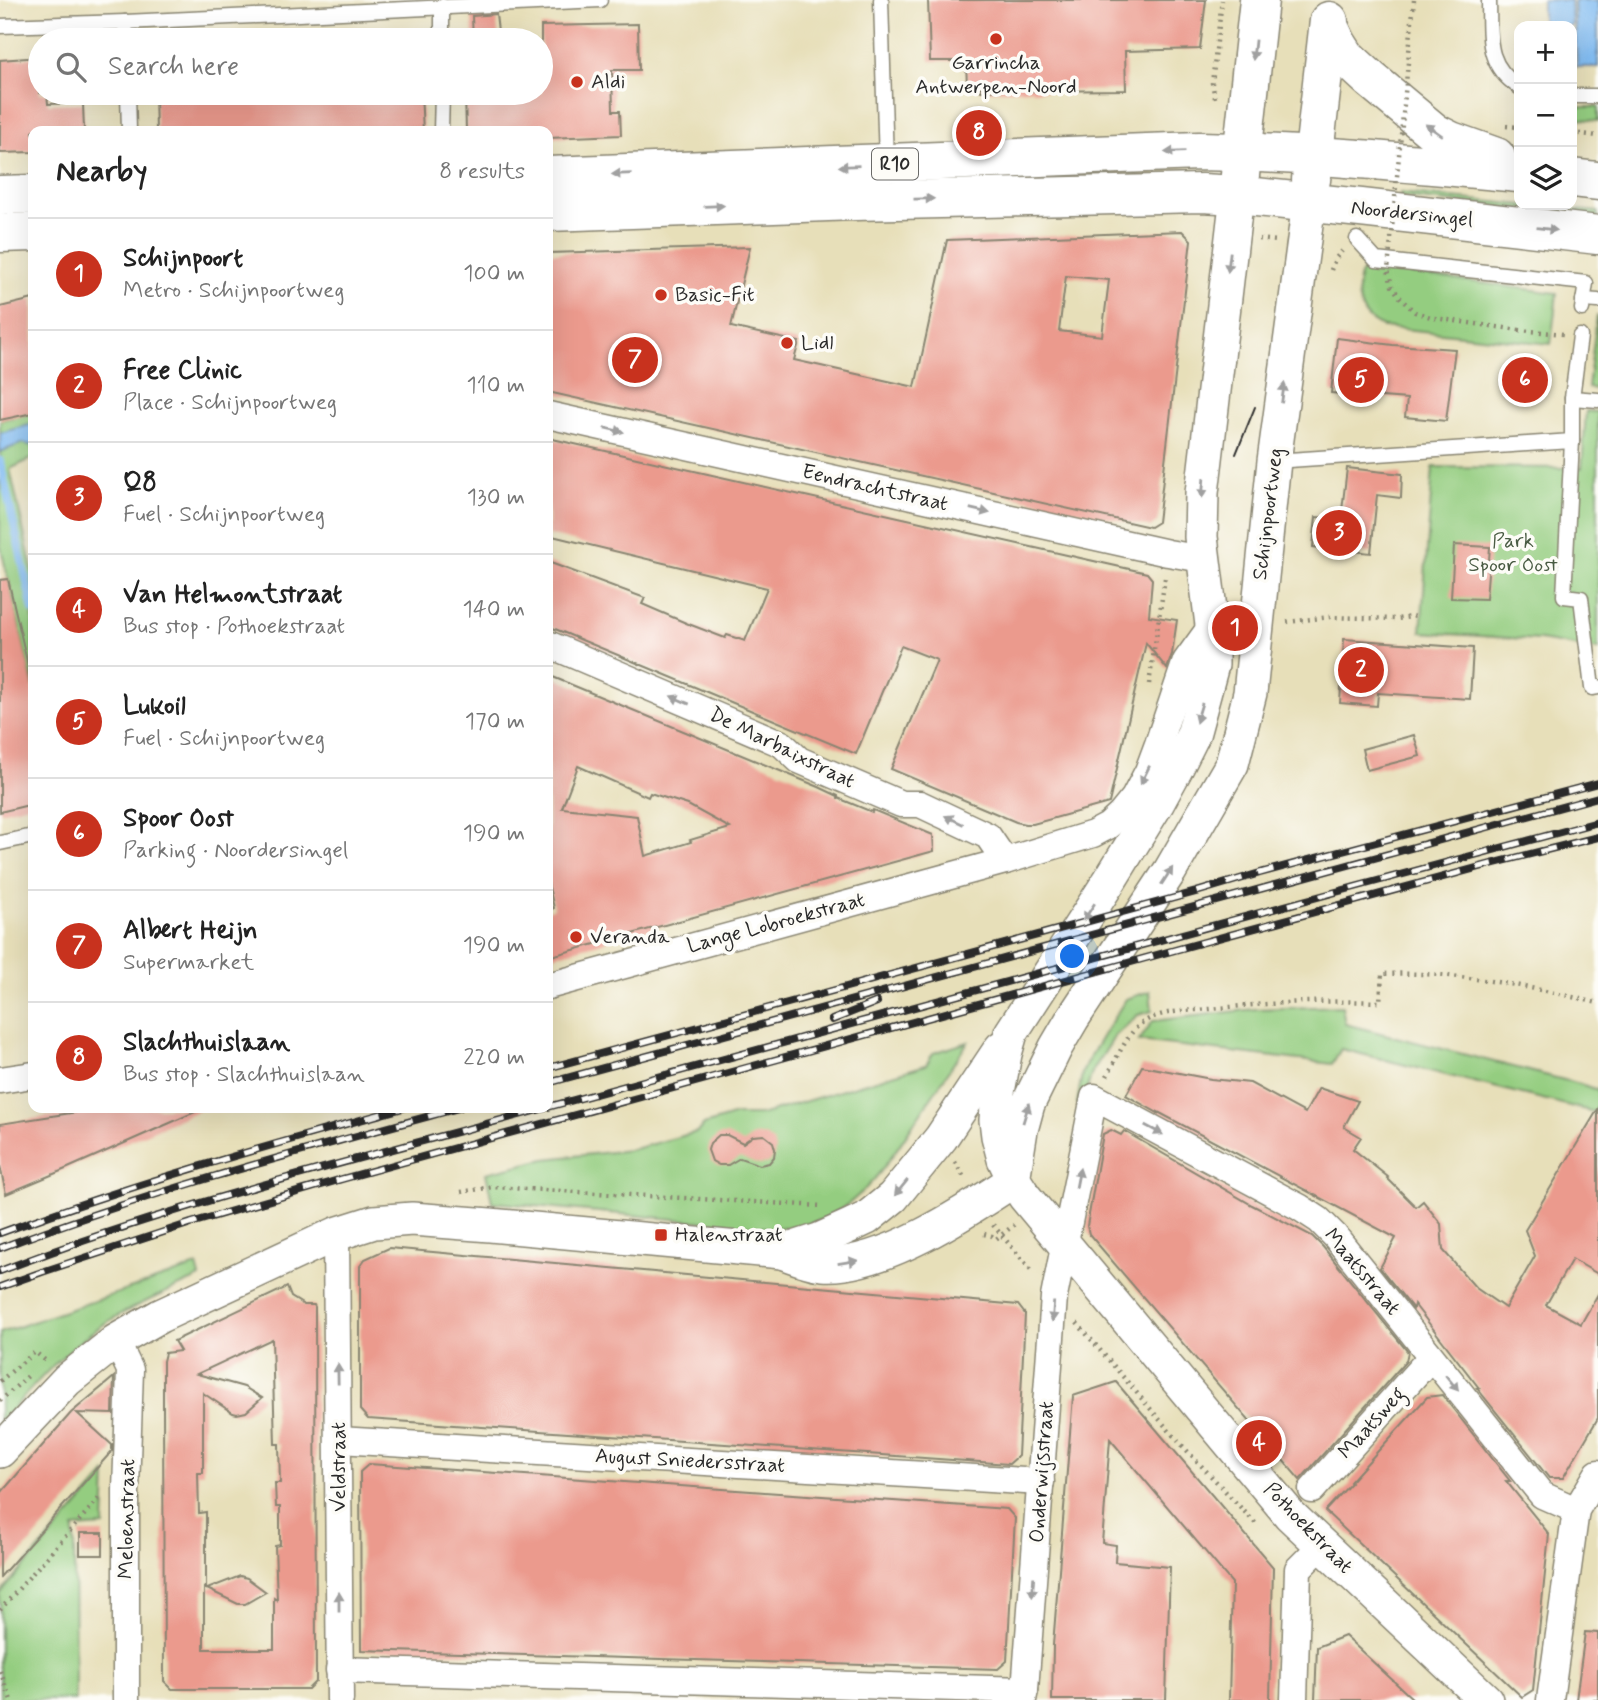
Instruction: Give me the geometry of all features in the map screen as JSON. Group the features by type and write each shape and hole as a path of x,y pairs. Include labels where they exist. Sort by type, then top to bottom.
{"main road":[{"path":"1237,195 1259,0"},
{"path":"1330,13 1337,43 1346,57 1435,133 1514,162"},
{"name":"Schijnpoortweg","path":"1309,203 1330,13"},
{"name":"R10","path":"553,176 1199,151 1314,156 1514,173"},
{"path":"1577,179 1598,181"},
{"name":"R10","path":"553,212 1202,193 1309,203"},
{"path":"0,195 28,194"},
{"name":"Noordersingel","path":"1309,203 1598,235"},
{"path":"0,233 28,232"}],"street":[{"path":"782,1252 838,1232 867,1218 900,1190 941,1138 1110,880 1177,769 1193,735 1212,665 1212,625 1201,537 1202,493 1237,195"},
{"name":"Schijnpoortweg","path":"1014,1180 1017,1152 1028,1104 1056,1047 1170,871 1232,764 1250,693 1274,461 1309,203"},
{"name":"Eendrachtstraat","path":"553,416 1203,559"},
{"path":"1005,861 1093,834 1108,826 1121,814 1134,798 1148,771 1169,716 1185,661 1212,625"},
{"name":"De Marbaixstraat","path":"553,646 782,744 800,760 901,804 920,804 988,836 1005,861"},
{"name":"Lange Lobroekstraat","path":"553,985 1005,861"},
{"path":"1011,1033 998,1092 998,1136 1014,1180 1065,1245"},
{"path":"0,1080 28,1076"},
{"path":"1065,1245 1094,1097"},
{"name":"Maatsstraat","path":"1094,1097 1319,1220 1335,1236 1542,1495 1576,1510"},
{"path":"0,1451 54,1392 116,1340 160,1316 336,1234 374,1222 412,1219 490,1224 782,1252 820,1264 852,1262 892,1250 951,1219 1014,1180"},
{"name":"Veldstraat","path":"336,1234 340,1700"},
{"name":"Onderwijsstraat","path":"1024,1695 1054,1297 1065,1245"},
{"name":"Pothoekstraat","path":"1065,1245 1290,1515 1486,1700"},
{"name":"Meloenstraat","path":"116,1340 130,1370 126,1490 126,1700"},
{"name":"Maatsweg","path":"1312,1490 1431,1357"},
{"name":"August Sniedersstraat","path":"339,1440 1041,1482"},
{"path":"1550,1700 1576,1510 1598,1473"},
{"path":"1294,1700 1298,1569 1321,1545"},
{"path":"339,1670 1024,1695"}],"lane":[{"path":"0,26 600,0"},
{"path":"881,0 886,164"},
{"path":"1489,0 1490,45 1496,66 1514,84"},
{"path":"442,6 442,28"},
{"path":"125,22 125,28"},
{"path":"1577,96 1598,96"},
{"path":"128,105 129,126"},
{"path":"441,126 442,105"},
{"path":"1351,243 1376,260 1586,283 1588,303"},
{"path":"1580,336 1572,398 1564,596 1581,598 1592,688 1598,687"},
{"path":"1572,398 1598,401"},
{"path":"1274,461 1572,441"},
{"path":"0,844 28,837"}],"path":[{"path":"1216,101 1212,83 1222,0"},
{"path":"1414,0 1388,270 1392,286 1415,312 1434,318 1580,336"},
{"path":"1577,134 1598,136"},
{"path":"1232,237 1304,244 1351,243"},
{"path":"1149,685 1168,553"},
{"path":"1286,622 1330,617 1397,619 1417,616"},
{"path":"1094,1097 1133,1031 1152,1017 1169,1013 1305,1001 1380,1002 1382,974 1406,973 1472,977 1598,1003"},
{"path":"941,1138 994,1226 1178,1441 1261,1529"},
{"path":"978,1237 988,1233 996,1239"},
{"path":"0,1381 35,1352 45,1360 0,1401"},
{"path":"0,1610 107,1490 126,1490"},
{"path":"0,1671 11,1700"}],"green space":[{"path":"1577,107 1598,107 1598,121 1577,119"},
{"path":"1400,193 1514,204 1514,209 1400,197"},
{"path":"1529,210 1598,212 1598,217"},
{"path":"1369,268 1557,293 1551,344 1383,327 1366,316 1359,299 1360,277"},
{"path":"1598,316 1598,389 1588,388"},
{"name":"Park Spoor Oost","path":"1586,411 1598,412 1598,650 1540,640 1421,632 1433,467 1582,468"},
{"path":"28,414 28,460 10,469 28,550 28,665 0,544 0,420"},
{"path":"1150,991 1152,1011 1138,1015 1115,1036 1092,1072 1082,1106 1077,1104 1086,1064 1126,999"},
{"path":"1342,1006 1345,1024 1598,1090 1598,1113 1341,1049 1332,1064 1139,1041 1153,1021 1255,1009"},
{"path":"968,1042 877,1176 855,1198 821,1220 799,1226 770,1228 492,1202 486,1173 545,1159 630,1150 697,1132 704,1125 736,1115 760,1115 926,1065 933,1053"},
{"path":"197,1266 200,1277 131,1309 87,1336 56,1363 0,1423 0,1333"},
{"path":"106,1474 104,1526 74,1528 75,1700 0,1700 0,1594"}],"water":[{"path":"1542,0 1571,0 1572,21 1542,21"},
{"path":"1574,0 1598,0 1598,67 1577,67"},
{"path":"28,425 28,444 23,443 0,452 0,433"}],"building":[{"path":"928,0 1206,0 1200,49 1125,51 1126,90 981,91 981,87 967,87 966,61 930,61"},
{"path":"496,14 498,28 472,28 472,16"},
{"name":"Aldi","path":"638,24 639,70 612,70 613,111 620,111 621,135 553,138 553,126 466,126 465,105 553,105 553,28 541,26"},
{"path":"28,58 28,105 83,105 84,126 28,126 28,152 0,153 0,60"},
{"path":"155,105 422,105 423,126 156,126"},
{"path":"1182,231 1191,240 1158,522 1150,527 553,393 553,253 750,247 731,327 799,342 794,360 915,387 947,240","holes":["1066,276 1109,280 1102,336 1059,331"]},
{"path":"28,300 28,414 0,420 0,307"},
{"path":"1337,338 1455,349 1446,421 1405,417 1407,399 1331,393"},
{"path":"553,439 1147,573 1152,579 1149,616 1177,620 1167,669 1146,643 1109,803 1033,824 1016,822 891,769 937,660 901,646 856,754 553,628 553,564 645,598 642,604 686,623 725,638 727,635 745,641 767,588 553,536"},
{"path":"1347,468 1402,474 1401,498 1377,495 1371,553 1313,547 1316,517 1341,519"},
{"path":"1454,545 1490,547 1486,599 1451,598"},
{"path":"8,579 28,665 28,805 0,812 0,580"},
{"path":"1344,639 1473,648 1470,699 1378,693 1377,706 1340,703"},
{"path":"553,677 819,787 838,798 933,835 934,851 553,956","holes":["578,766 648,797 650,793 688,805 730,828 645,856 637,816 562,808"]},
{"path":"1414,735 1420,756 1367,770 1362,749"},
{"path":"1142,1066 1211,1079 1250,1083 1305,1113 1319,1088 1358,1101 1344,1127 1361,1137 1353,1149 1388,1177 1416,1207 1423,1201 1441,1224 1443,1250 1476,1288 1505,1308 1535,1256 1525,1230 1598,1109 1598,1274 1572,1259 1546,1305 1581,1324 1598,1294 1598,1418 1563,1478 1549,1478 1414,1304 1413,1309 1380,1268 1396,1238 1126,1095"},
{"path":"71,1113 193,1113 6,1194 0,1166 0,1124"},
{"path":"1111,1130 1121,1135 1124,1131 1252,1205 1312,1236 1408,1352 1406,1361 1300,1480 1089,1234 1087,1226 1103,1134"},
{"path":"719,1135 727,1135 743,1143 753,1136 764,1135 773,1142 774,1157 769,1163 760,1165 740,1158 728,1165 719,1165 712,1161 708,1150 710,1143"},
{"path":"389,1248 1018,1305 1025,1314 1018,1456 1009,1464 368,1419 360,1410 360,1266 365,1259"},
{"path":"287,1287 291,1297 304,1305 315,1307 316,1681 308,1689 172,1689 164,1681 163,1361 165,1353 180,1351 174,1341","holes":["272,1339 275,1444 279,1444 280,1483 275,1483 276,1507 280,1507 280,1545 275,1546 277,1600 274,1598 274,1649 204,1649 206,1512 199,1513 198,1473 203,1473 203,1393 237,1414 246,1412 262,1398 244,1387 197,1374"]},
{"path":"114,1377 113,1414 77,1413 112,1445 112,1451 0,1577 0,1494 71,1413"},
{"path":"1116,1382 1273,1567 1270,1700 1229,1700 1232,1583 1110,1439 1102,1543 1116,1545 1115,1562 1170,1567 1166,1700 1052,1700 1053,1645 1073,1396"},
{"path":"1442,1395 1549,1534 1533,1690 1522,1697 1325,1511 1427,1397"},
{"path":"369,1464 1007,1509 1015,1518 1007,1661 998,1669 361,1650 360,1472"},
{"path":"80,1533 103,1533 103,1555 80,1555"},
{"path":"240,1576 266,1592 245,1604 238,1604 207,1589"},
{"path":"1585,1632 1598,1633 1598,1700 1576,1700"},
{"path":"1345,1636 1414,1700 1315,1700 1317,1647"}],"waterway":[{"path":"0,461 28,587"}],"tram line":[{"path":"1236,454 1255,407"}],"railway":[{"path":"553,1067 1598,783"},
{"path":"553,1082 1598,797"},
{"path":"553,1106 1598,822"},
{"path":"0,1287 191,1223 342,1179 1204,942 1598,837"},
{"path":"832,1020 877,1002"},
{"path":"0,1233 150,1182 385,1113"},
{"path":"0,1248 171,1190 441,1113"},
{"path":"0,1271 202,1203 527,1113"}],"place":[{"name":"Garrincha Antwerpen-Noord","path":"996,39"},
{"name":"Aldi","path":"577,82"},
{"name":"Slachthuislaan","path":"979,133"},
{"name":"Basic-Fit","path":"661,295"},
{"name":"Lidl","path":"787,343"},
{"name":"Albert Heijn","path":"635,360"},
{"name":"Lukoil","path":"1361,380"},
{"name":"Spoor Oost","path":"1525,380"},
{"name":"Q8","path":"1339,533"},
{"name":"Schijnpoort","path":"1235,628"},
{"name":"Free Clinic","path":"1361,670"},
{"name":"Veranda","path":"576,937"},
{"name":"Halenstraat","path":"661,1235"},
{"name":"Van Helmontstraat","path":"1259,1443"}]}
